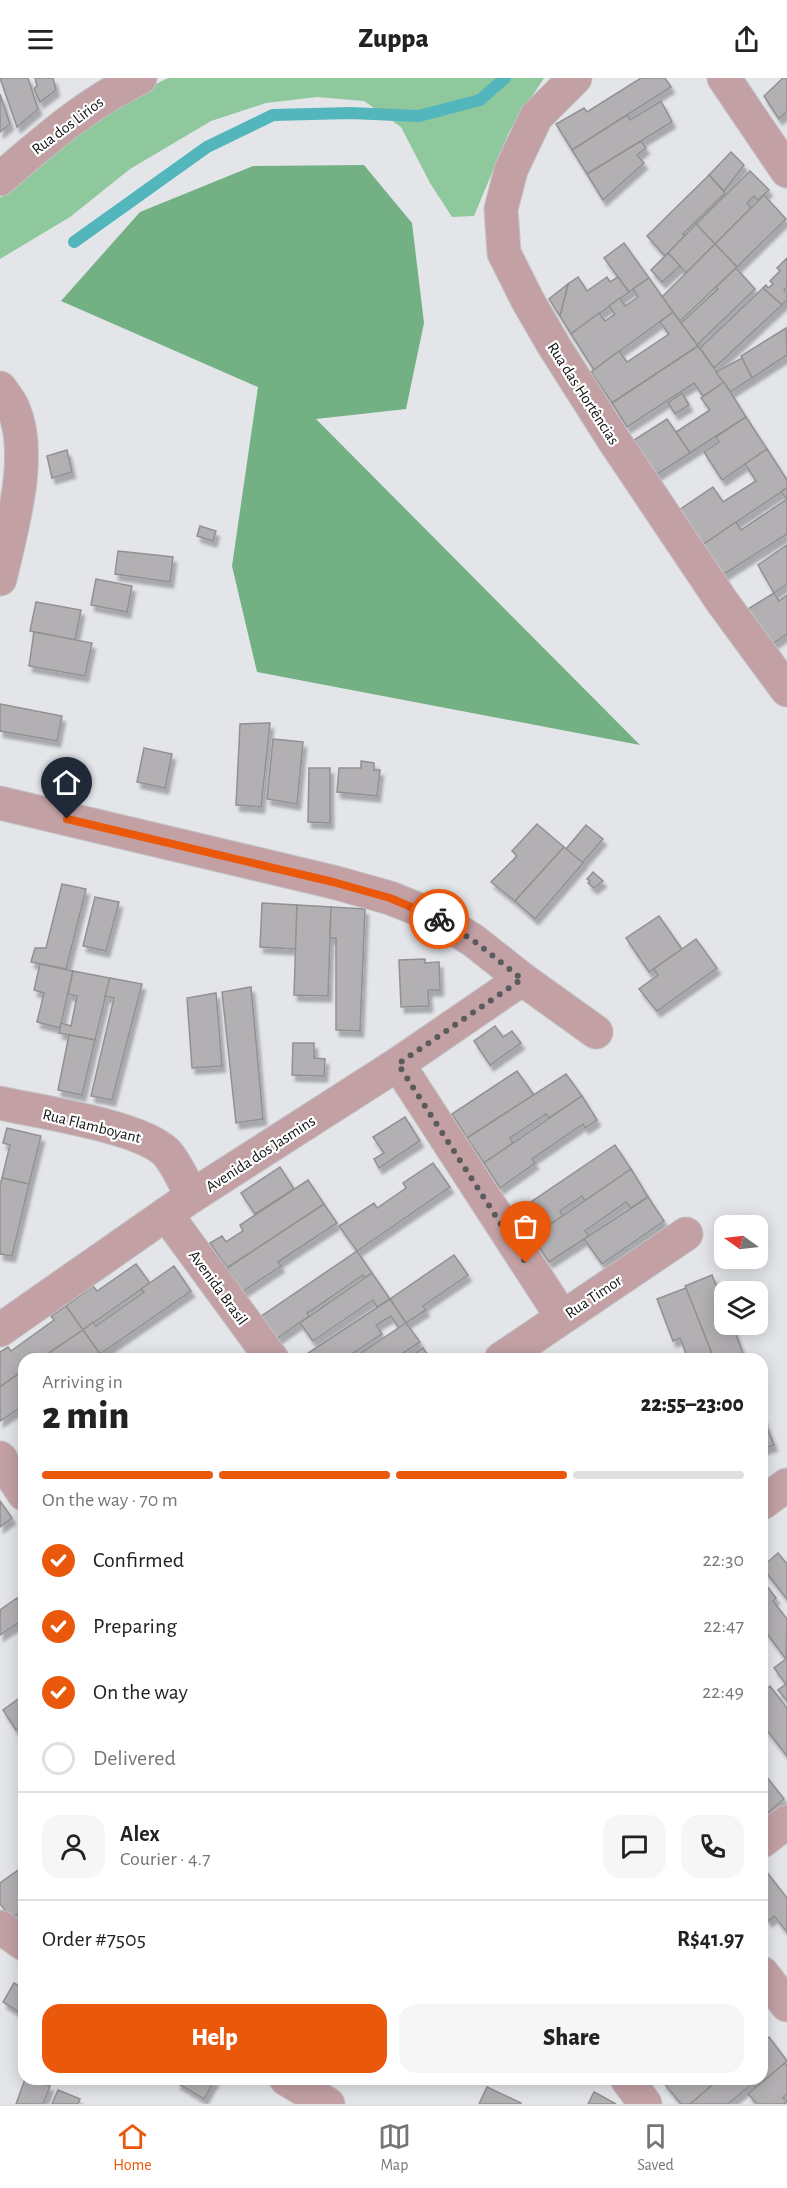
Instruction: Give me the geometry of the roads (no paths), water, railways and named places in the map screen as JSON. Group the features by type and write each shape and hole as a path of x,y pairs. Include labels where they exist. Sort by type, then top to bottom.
{"street":[{"name":"Rua dos Lirios","path":"0,179 62,125 116,89 140,78"},
{"name":"Rua das Hortências","path":"575,78 537,117 511,170 501,209 504,253 554,346 613,439 723,603 787,690"},
{"path":"724,78 787,171"},
{"path":"0,388 13,408 22,445 17,504 0,579"},
{"path":"0,803 333,882 390,898 435,916 474,941 596,1032"},
{"name":"Avenida dos Jasmins","path":"0,1330 192,1196 398,1064 522,979"},
{"path":"398,1064 562,1317"},
{"name":"Rua Flamboyant","path":"0,1103 115,1128 151,1140 167,1154 192,1196"},
{"name":"Avenida Brasil","path":"166,1214 268,1353"},
{"name":"Rua Timor","path":"510,1353 686,1234"},
{"path":"0,1458 18,1485"},
{"path":"768,1499 787,1485"},
{"path":"768,1836 787,1822"},
{"path":"0,1927 18,1940"},
{"path":"768,1981 787,2006"},
{"path":"296,2085 328,2104"},
{"path":"631,2085 645,2104"}],"waterway":[{"path":"74,242 207,147 273,115 350,113 419,116 480,100 505,78"}]}
